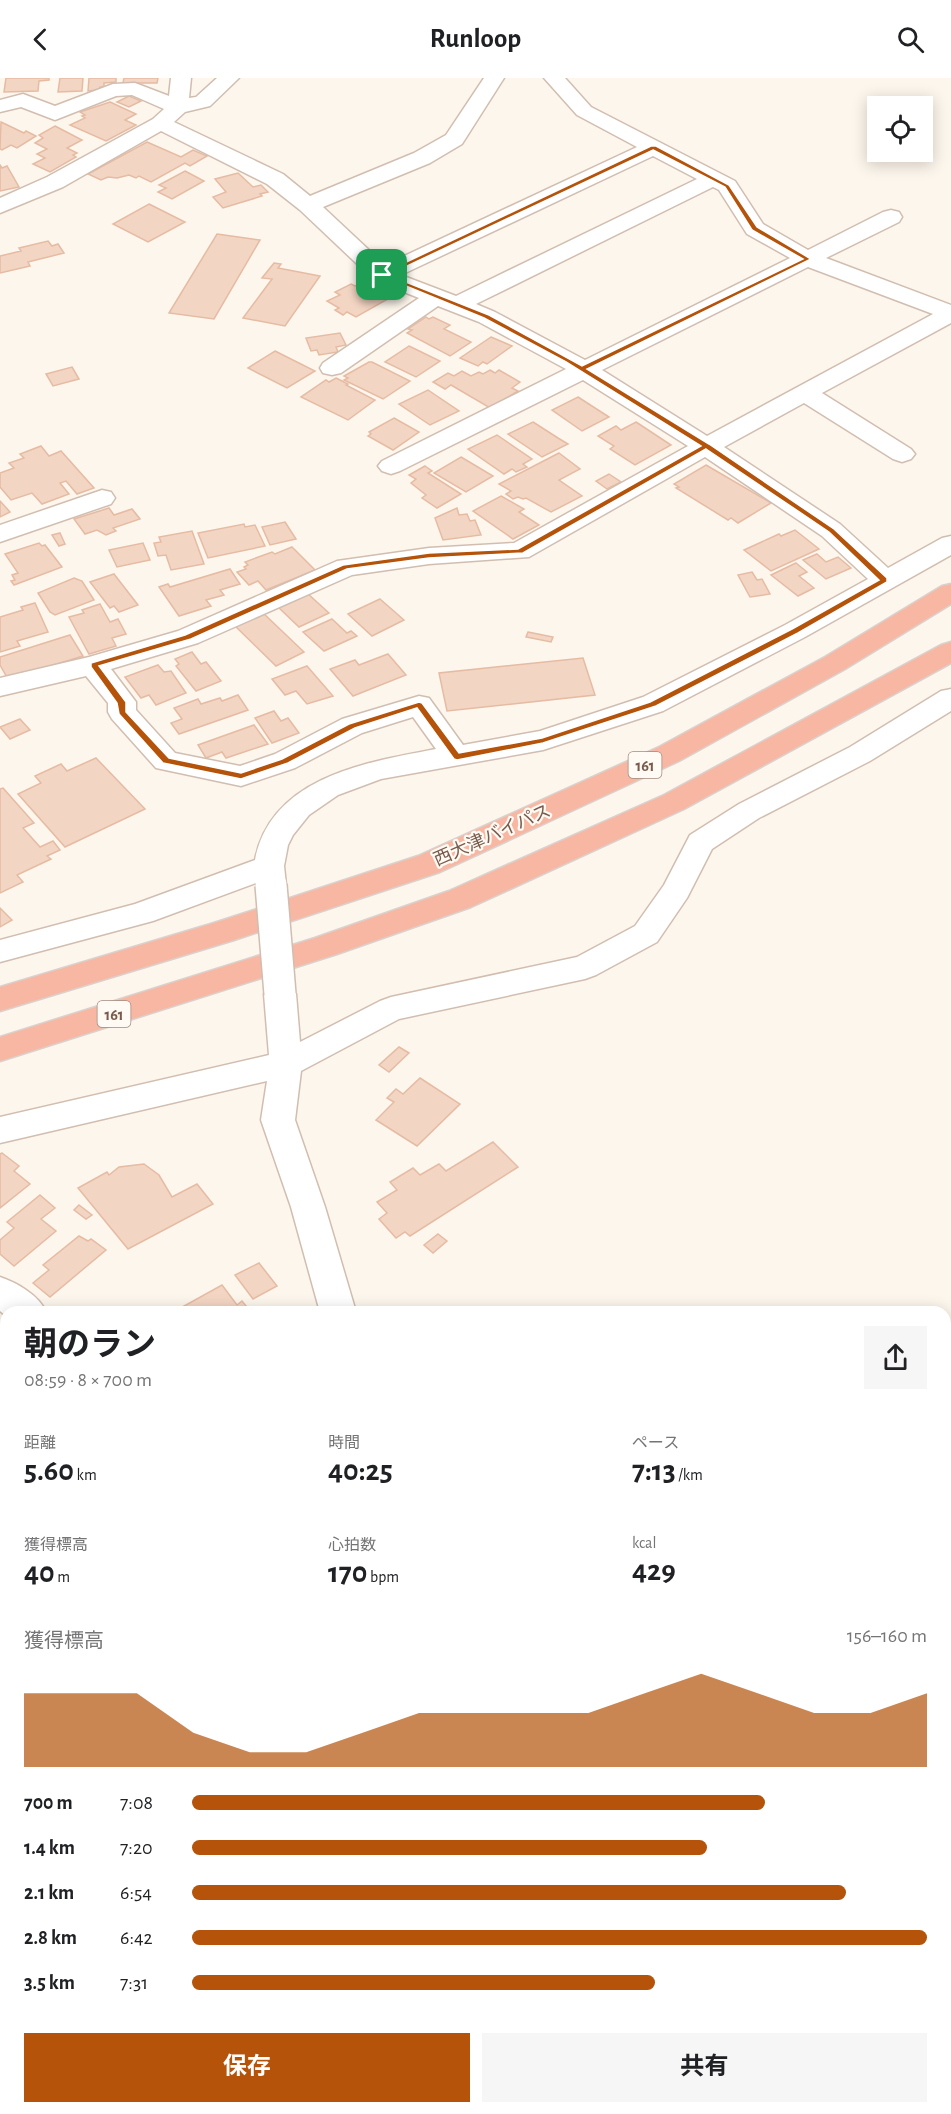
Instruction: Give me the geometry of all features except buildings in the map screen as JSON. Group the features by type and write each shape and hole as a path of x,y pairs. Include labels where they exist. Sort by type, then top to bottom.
{"highway":[{"name":"西大津バイパス","path":"0,999 223,932 429,864 669,754 835,663 951,592"},
{"name":"161","path":"0,1048 20,1044 326,946 460,899 674,802 951,651"}],"street":[{"path":"178,107 181,78"},
{"path":"0,206 55,182 160,123 178,107 202,102 229,78"},
{"path":"308,205 422,158 454,139 494,78"},
{"path":"554,78 584,111 727,186 755,229 808,259 951,314"},
{"path":"0,106 23,100 55,114 113,90 135,89 178,107"},
{"path":"160,123 275,179 308,205 382,275 487,317 582,369 706,446 831,530 885,580"},
{"path":"382,275 654,147"},
{"path":"332,368 447,301 713,178"},
{"path":"392,466 582,369 891,217"},
{"path":"0,687 93,665 188,637 346,567 429,556 520,551 706,446 951,314"},
{"path":"804,393 902,454"},
{"path":"0,534 102,498"},
{"path":"336,1306 308,1207 278,1120 286,1064 270,876 273,845 282,829 299,808 328,788 376,770 543,740 653,704 795,631 951,544"},
{"path":"93,665 122,702 122,712 166,760 241,776 285,761 352,726 419,705 457,757"},
{"path":"0,1130 286,1064 391,1009 585,967 646,934 676,890 701,842 749,811 860,754 951,698"},
{"path":"0,951 270,876"},
{"path":"0,1292 20,1306"}],"route":[{"path":"382,275 487,317 568,360 582,369 706,446 831,530 885,580 795,631 653,704 543,740 457,757 419,705 352,726 285,761 241,776 166,760 122,712 122,702 93,665 188,637 346,567 429,556 520,551 706,446 644,407 582,369 808,259 755,229 727,186 654,147 382,275"}]}
